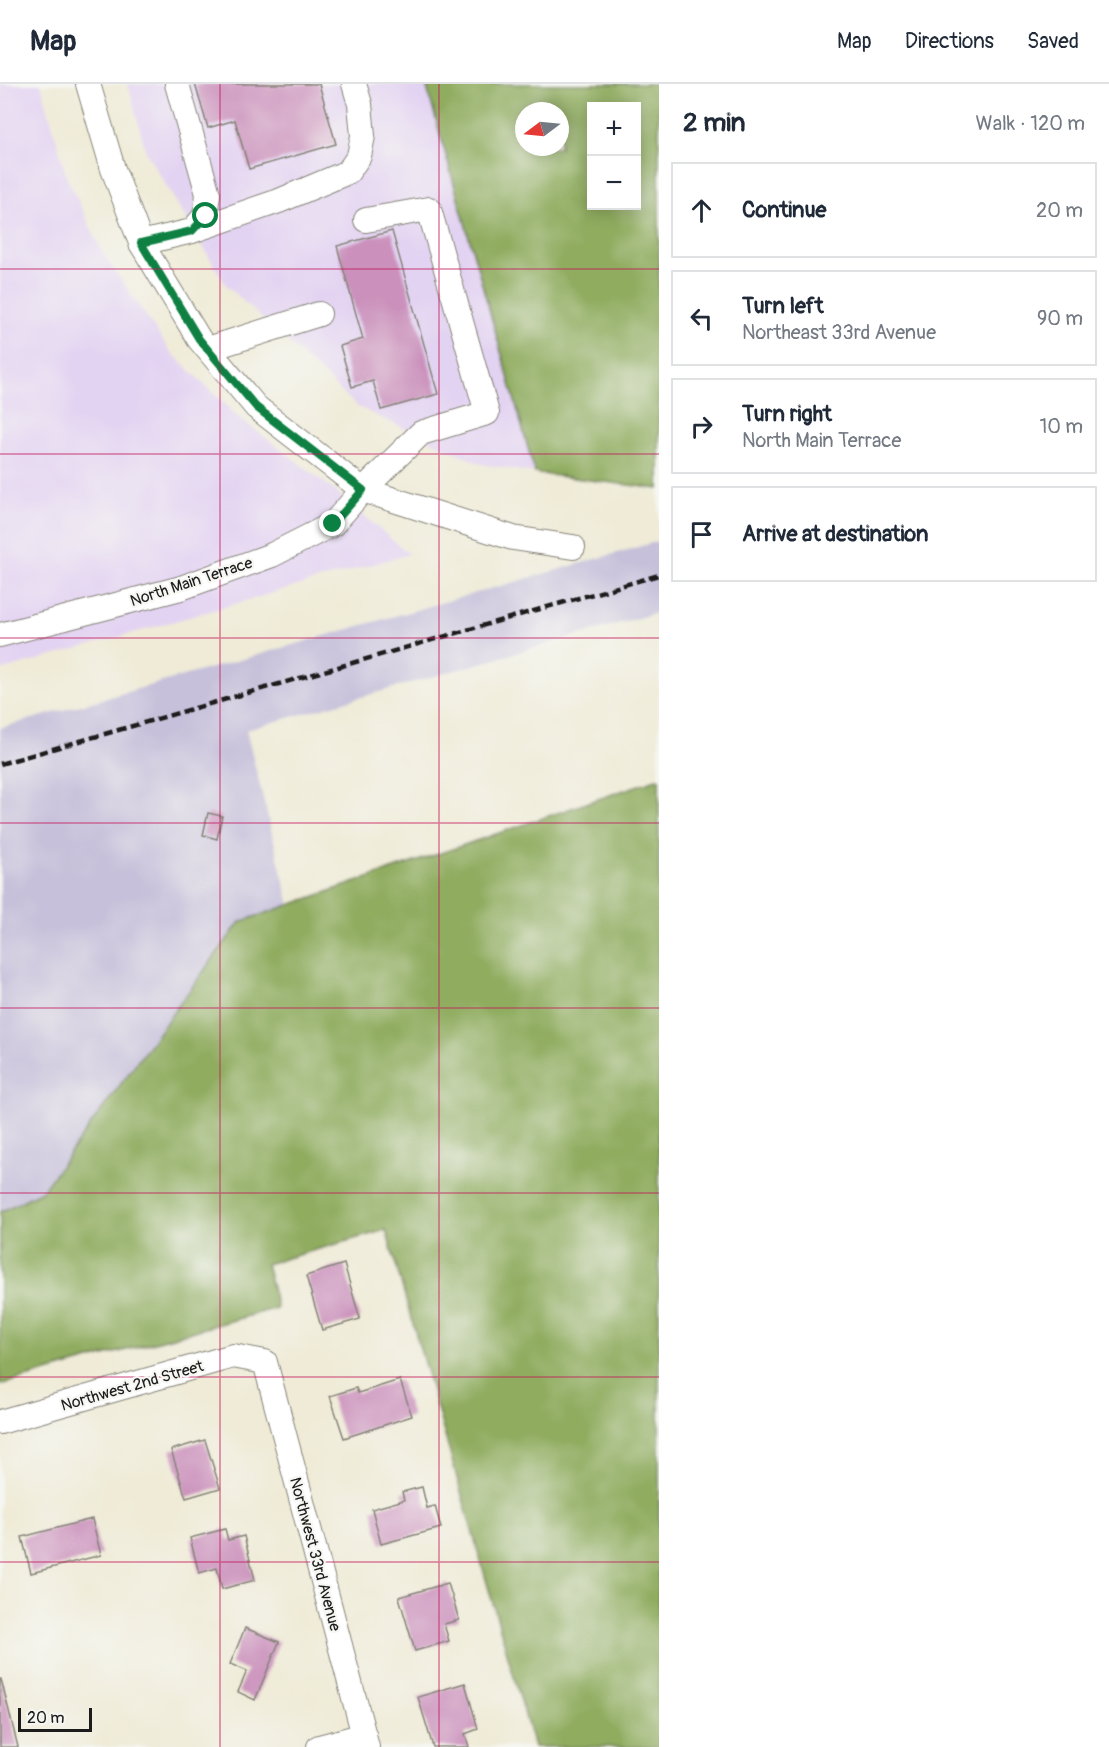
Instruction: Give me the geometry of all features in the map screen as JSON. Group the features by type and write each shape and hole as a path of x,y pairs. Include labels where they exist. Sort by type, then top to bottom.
{"street":[{"path":"88,84 113,169 141,243 199,339 256,407 363,490 513,538 573,547"},
{"path":"177,84 208,194 206,216 192,231"},
{"path":"141,243 192,231 279,201 348,172 359,156 363,136 360,104 354,84"},
{"name":"North Main Terrace","path":"0,635 181,588 272,555 333,524 363,490 421,433 487,413 429,209 366,220"},
{"path":"208,349 319,314"},
{"name":"Northwest 2nd Street","path":"0,1422 233,1356 265,1362"},
{"name":"Northwest 33rd Avenue","path":"265,1362 366,1741"},
{"path":"319,1747 366,1741"}],"shaded area":[{"path":"0,84 41,84 67,178 104,255 170,351 237,416 329,486 409,554 0,671"},
{"path":"128,84 426,84 535,473 481,464 358,407 226,285 146,152"},
{"path":"659,541 659,612 246,730 290,905 386,1230 266,1264 277,1308 0,1385 0,728"}],"green space":[{"path":"426,84 659,84 659,489 535,473"},
{"path":"659,778 659,1747 534,1747 386,1230 266,1264 277,1308 0,1385 0,1212 42,1191 240,922"}],"building":[{"path":"195,84 319,84 336,144 249,169 235,120 208,128"},
{"path":"392,231 438,394 381,410 373,381 352,387 340,346 363,339 337,246"},
{"path":"208,813 222,816 217,839 203,835"},
{"path":"344,1264 360,1319 322,1330 306,1276"},
{"path":"400,1380 412,1416 344,1438 330,1396 356,1388 358,1393"},
{"path":"205,1440 220,1488 186,1498 171,1450"},
{"path":"422,1487 427,1508 435,1506 441,1528 381,1544 372,1509 404,1500 402,1492"},
{"path":"92,1519 101,1555 31,1573 22,1537"},
{"path":"225,1529 228,1540 244,1536 255,1580 222,1589 217,1568 199,1573 190,1538"},
{"path":"448,1583 459,1620 444,1624 449,1641 415,1651 399,1597"},
{"path":"245,1628 279,1642 255,1700 238,1692 247,1671 230,1664"},
{"path":"1,1679 18,1747 0,1747"},
{"path":"465,1683 478,1729 465,1734 469,1747 433,1747 418,1697"}],"railway":[{"path":"0,764 659,575"}],"route":[{"path":"206,216 192,231 141,243 199,339 256,407 363,490 333,524"}]}
